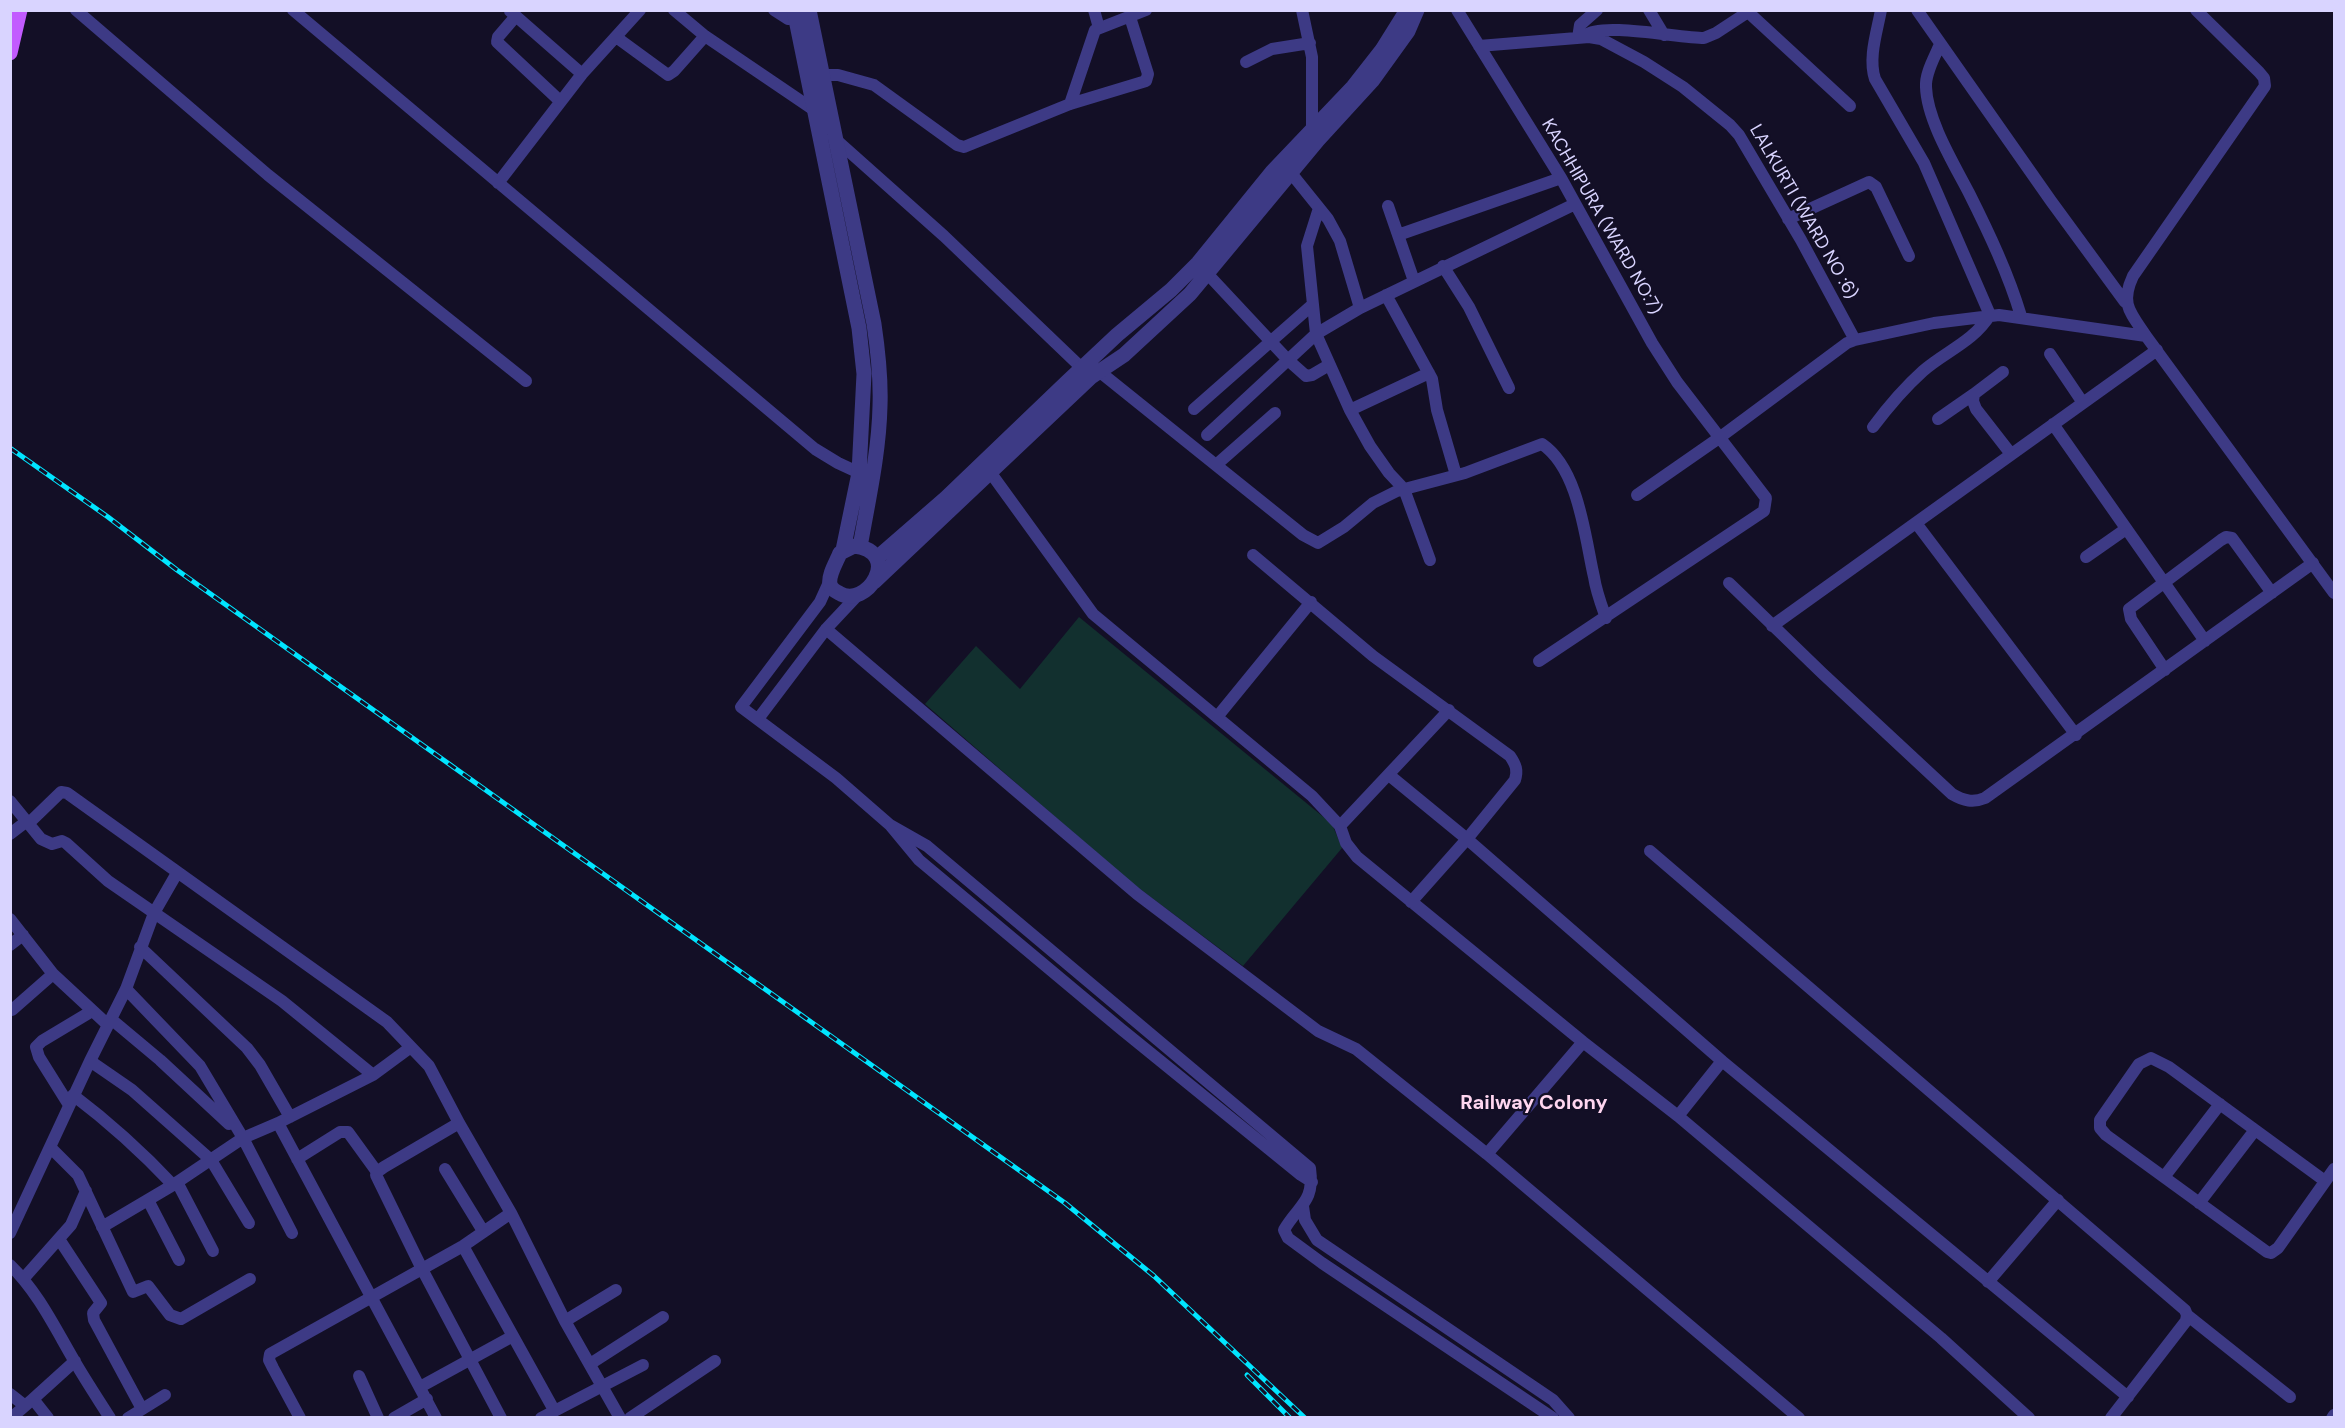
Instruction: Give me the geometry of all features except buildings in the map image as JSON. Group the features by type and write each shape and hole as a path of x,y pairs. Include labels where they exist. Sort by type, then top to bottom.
{"main road":[{"path":"10,53 20,10"}],"street":[{"path":"76,10 267,175 526,381"},
{"path":"293,10 815,448 838,463 865,476"},
{"path":"498,183 582,74 640,10"},
{"path":"674,10 817,120 1091,372 1216,465 1303,536 1318,543 1344,527 1373,503 1404,489 1456,475 1538,445 1546,446 1566,475 1583,516 1594,581 1605,618"},
{"path":"774,10 788,19 802,14"},
{"path":"1094,10 1098,28"},
{"path":"1070,104 1090,42 1098,28 1146,10"},
{"path":"1302,10 1310,43 1315,135"},
{"path":"758,720 826,629 856,597 874,582 987,468 1091,372 1171,290 1203,268 1291,173 1340,101 1382,50 1407,10"},
{"path":"1203,268 1272,172 1372,81 1408,31 1417,10"},
{"name":"KACHHIPURA (WARD NO:7)","path":"1457,10 1561,178 1652,343 1677,382 1766,498 1764,511 1539,661"},
{"path":"1580,38 1580,25 1597,10"},
{"path":"1649,10 1664,35"},
{"path":"1881,10 1873,74 1924,163 1990,315"},
{"path":"1917,10 2051,201 2126,302 2146,336 2334,593"},
{"path":"2126,302 2126,290 2156,240 2265,86 2264,78 2259,72 2196,10"},
{"path":"1479,46 1580,38 1597,30 1699,38 1710,36 1750,11 1850,106"},
{"path":"560,101 497,42 513,13 582,74"},
{"path":"802,14 822,75 874,324 879,360 880,407 865,476 843,550 820,602 741,705 836,778 890,825 927,846 1310,1168 1312,1182 1303,1206 1284,1230 1288,1238 1553,1418"},
{"path":"802,14 817,120 860,328 864,374 865,476 860,547"},
{"path":"822,75 838,75 874,85 957,145 964,147 1070,104 1146,81 1148,74 1130,17"},
{"path":"616,38 668,75 705,36"},
{"name":"LALKURTI (WARD NO :6)","path":"1580,38 1594,37 1609,42 1683,87 1730,124 1739,135 1788,219 1855,340"},
{"path":"1246,62 1278,47 1310,43"},
{"path":"1940,44 1926,80 1931,110 1943,144 1970,195 2011,284 2021,316"},
{"path":"817,120 831,117"},
{"path":"1291,173 1319,208 1340,241 1360,308"},
{"path":"1398,235 1561,178"},
{"path":"1788,219 1869,182 1876,187 1909,256"},
{"path":"1207,435 1316,334 1360,308 1443,266 1575,204"},
{"path":"1388,206 1414,281"},
{"path":"1319,208 1307,246 1311,306 1316,334 1350,410 1377,458 1404,489 1430,560"},
{"path":"1443,266 1469,307 1509,388"},
{"path":"1203,268 1288,360 1306,376 1329,365"},
{"path":"1386,295 1429,374 1456,475"},
{"path":"1194,409 1311,306"},
{"path":"1873,427 1915,378 1934,362 1976,334 1990,315"},
{"path":"1637,495 1719,438 1847,343 1855,340 1934,323 1990,315 2021,316 2146,336"},
{"path":"1772,626 2157,350"},
{"path":"2050,354 2084,403"},
{"path":"1938,419 2004,372"},
{"path":"1350,410 1429,374"},
{"path":"1974,394 1976,409 2011,454"},
{"path":"1216,465 1275,413"},
{"path":"2053,424 2205,641"},
{"path":"877,558 987,468"},
{"path":"987,468 1093,614 1312,796 1340,826 1346,843 1357,857 1582,1042 1678,1116 1941,1338 2028,1418"},
{"path":"1916,523 2076,735"},
{"path":"2086,557 2126,529"},
{"path":"2165,670 2128,614 2134,604 2226,537 2232,538 2272,593"},
{"path":"843,550 860,547 877,558 879,570 874,582"},
{"path":"1253,555 1373,656 1510,756 1516,765 1515,780 1411,902"},
{"path":"1728,583 1953,794 1966,801 1977,802 2076,735 2313,563"},
{"path":"830,580 832,589 842,596 856,597"},
{"path":"1217,717 1311,602"},
{"path":"826,629 1137,894 1318,1031 1356,1049 1487,1154 1799,1418"},
{"path":"1340,826 1449,710"},
{"path":"1389,775 1467,839 1722,1061 2128,1397"},
{"path":"10,834 28,822 61,792 64,792 387,1022 429,1066 511,1212 565,1321 620,1418"},
{"path":"10,801 41,839 52,844 62,841 66,843 108,882 282,1001 373,1074"},
{"path":"1650,851 2181,1306 2187,1315 2290,1397"},
{"path":"10,1233 51,1148 71,1100 126,989 154,913 177,873"},
{"path":"10,919 53,974 92,1011 160,1060 241,1135"},
{"path":"10,945 23,935"},
{"path":"140,947 247,1048 260,1065 290,1117"},
{"path":"12,1010 53,974"},
{"path":"126,989 200,1066 241,1135 292,1233"},
{"path":"92,1011 42,1041 36,1047 39,1057 71,1100 122,1133 175,1183 213,1251"},
{"path":"1487,1154 1582,1042"},
{"path":"102,1227 211,1160 241,1135 290,1117 373,1074 411,1047"},
{"path":"2325,1181 2169,1067 2156,1060 2145,1059 2139,1064 2100,1120 2099,1125 2106,1135 2263,1250 2271,1253 2278,1248 2334,1169"},
{"path":"90,1061 132,1090 211,1160 249,1223"},
{"path":"1678,1116 1722,1061"},
{"path":"2164,1177 2220,1104"},
{"path":"278,1123 436,1418"},
{"path":"376,1172 459,1123"},
{"path":"2199,1203 2255,1130"},
{"path":"297,1159 340,1132 348,1132 376,1172 422,1269 501,1418"},
{"path":"51,1148 75,1171 132,1291 148,1286 170,1315 181,1319 250,1279"},
{"path":"445,1169 483,1231"},
{"path":"24,1278 70,1225 86,1191"},
{"path":"148,1200 179,1260"},
{"path":"1988,1282 2058,1200"},
{"path":"1303,1206 1305,1220 1317,1240 1553,1400 1569,1418"},
{"path":"300,1418 269,1360 270,1354 463,1246 511,1212"},
{"path":"59,1239 100,1303 93,1313 94,1320 142,1409"},
{"path":"463,1246 554,1410"},
{"path":"10,1264 24,1278 110,1418"},
{"path":"565,1321 616,1290"},
{"path":"1397,1314 1406,1300"},
{"path":"2111,1418 2186,1321 2187,1315"},
{"path":"590,1364 663,1317"},
{"path":"420,1387 513,1336"},
{"path":"12,1418 75,1361"},
{"path":"630,1418 715,1361"},
{"path":"541,1418 643,1365"},
{"path":"359,1376 378,1418"},
{"path":"10,1394 28,1402 48,1418"},
{"path":"128,1418 165,1395"},
{"path":"394,1418 427,1400"}],"green space":[{"path":"1079,617 1332,824 1342,848 1243,966 1128,880 925,704 976,646 1020,689"}],"railway":[{"path":"10,448 108,517 177,570 1065,1203 1154,1276 1305,1418"},
{"path":"1247,1375 1290,1418"}],"district":[{"name":"Railway Colony","path":"1534,1104"}]}
